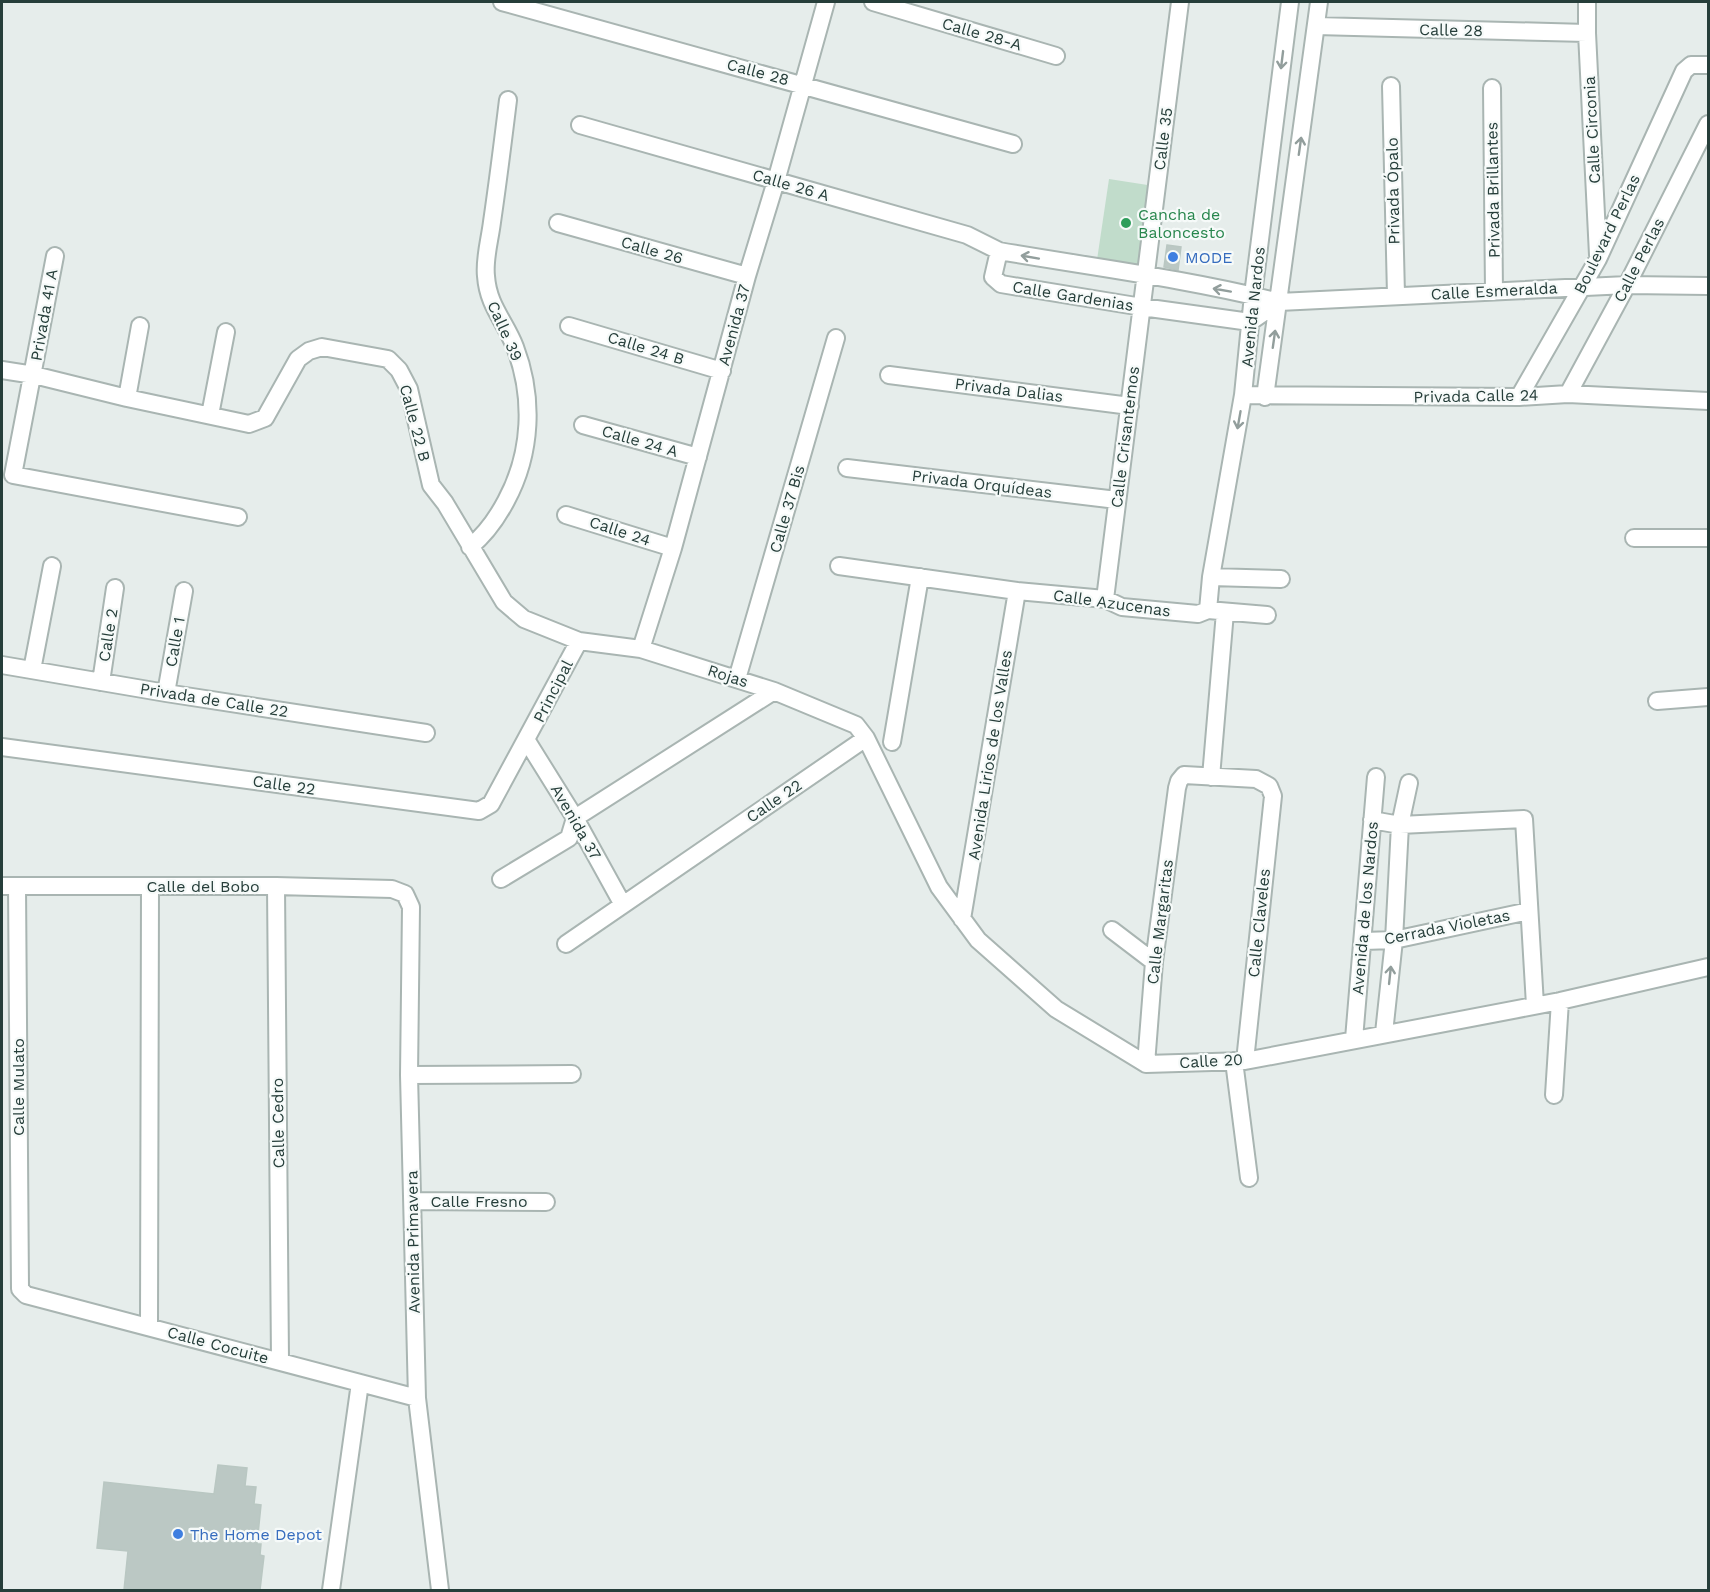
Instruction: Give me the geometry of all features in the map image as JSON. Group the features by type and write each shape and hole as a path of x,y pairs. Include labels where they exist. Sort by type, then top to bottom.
{"street":[{"name":"Calle 28","path":"502,2 1013,144"},
{"name":"Avenida 37","path":"641,649 673,548 747,276 804,85 826,2"},
{"name":"Calle 28-A","path":"873,2 1056,56"},
{"name":"Calle 35","path":"1146,276 1180,2"},
{"name":"Avenida Nardos","path":"1208,610 1211,576 1243,395 1253,296 1290,2"},
{"name":"Avenida Nardos","path":"1265,397 1319,2"},
{"name":"Calle Circonia","path":"1587,2 1598,259"},
{"name":"Calle 28","path":"1316,26 1587,33"},
{"name":"Boulevard Perlas","path":"1519,397 1598,259 1687,67 1708,65"},
{"name":"Privada Ópalo","path":"1390,86 1396,295"},
{"name":"Privada Brillantes","path":"1492,88 1494,292"},
{"name":"Calle 39","path":"470,547 482,538 494,522 515,484 525,451 529,417 526,385 514,345 491,305 485,275 508,100"},
{"name":"Calle Perlas","path":"1568,394 1627,285 1708,124"},
{"name":"Calle 26 A","path":"580,125 967,235 999,251"},
{"name":"Calle 26","path":"558,223 747,276"},
{"name":"Calle Gardenias","path":"1250,322 1001,284 993,276 999,251 1279,302"},
{"name":"Privada 41 A","path":"55,256 14,475 238,518"},
{"name":"Calle Crisantemos","path":"1105,599 1146,276"},
{"name":"Calle Esmeralda","path":"1279,302 1627,285 1708,286"},
{"path":"1250,322 1279,302"},
{"path":"127,398 140,326"},
{"name":"Calle 24 B","path":"569,326 722,371"},
{"path":"210,415 226,332"},
{"name":"Calle 37 Bis","path":"737,679 836,338"},
{"name":"Calle 22 B","path":"2,369 249,424 265,418 298,359 315,349 322,347 388,359 399,370 409,389 430,484 445,503 504,602 524,619 579,641"},
{"name":"Privada Dalias","path":"889,375 1130,405"},
{"name":"Privada Calle 24","path":"1243,395 1265,397 1519,397 1568,394 1708,401"},
{"name":"Calle 24 A","path":"583,425 698,457"},
{"name":"Privada Orquídeas","path":"847,468 1117,500"},
{"name":"Calle 24","path":"566,515 673,548"},
{"path":"1635,538 1708,538"},
{"path":"32,670 52,566"},
{"name":"Calle Azucenas","path":"839,566 1017,591 1105,599 1122,607 1198,614 1208,610 1268,615"},
{"path":"1211,576 1281,579"},
{"path":"892,742 920,577"},
{"name":"Calle 2","path":"100,682 115,588"},
{"name":"Calle 1","path":"166,693 184,591"},
{"name":"Avenida Lirios de los Valles","path":"962,920 1017,591"},
{"path":"1211,777 1225,612"},
{"name":"Rojas","path":"579,641 641,649 774,691 856,725 866,738"},
{"name":"Principal","path":"527,741 579,641"},
{"name":"Privada de Calle 22","path":"2,665 426,733"},
{"path":"501,879 568,837 575,818 774,691"},
{"path":"1657,701 1708,697"},
{"path":"866,738 939,887 978,940 1056,1009 1146,1064"},
{"name":"Calle 22","path":"623,905 866,738"},
{"name":"Avenida 37","path":"527,741 575,818 623,905"},
{"name":"Calle 22","path":"2,747 479,811 491,804 527,741"},
{"name":"Calle Margaritas","path":"1146,1064 1154,963 1179,781 1184,775 1211,777"},
{"name":"Calle Claveles","path":"1211,777 1256,779 1269,786 1273,796 1240,1061 1249,1178"},
{"name":"Avenida de los Nardos","path":"1354,1039 1376,777"},
{"name":"Avenida de los Nardos","path":"1384,1033 1394,940 1400,825 1409,783"},
{"path":"1372,820 1400,825 1524,819 1535,1005"},
{"name":"Calle del Bobo","path":"9,886 276,886 392,889 405,894"},
{"name":"Calle Mulato","path":"9,886 20,1289"},
{"path":"149,1327 150,886"},
{"name":"Calle Cedro","path":"276,886 280,1361"},
{"name":"Avenida Primavera","path":"405,894 411,907 409,1075 417,1398 440,1590"},
{"path":"566,944 623,905"},
{"name":"Cerrada Violetas","path":"1364,941 1394,940 1529,911"},
{"path":"1112,930 1154,963"},
{"name":"Calle 20","path":"1146,1064 1240,1061 1560,1001 1708,967"},
{"path":"1554,1095 1560,1001"},
{"path":"409,1075 572,1074"},
{"name":"Calle Fresno","path":"413,1201 546,1202"},
{"name":"Calle Cocuite","path":"20,1289 26,1295 417,1398"},
{"path":"331,1590 360,1383"}],"green space":[{"name":"Cancha de Baloncesto","path":"1109,179 1154,186 1143,267 1097,260"}],"building":[{"name":"MODE","path":"1167,245 1181,247 1178,270 1164,267"},
{"name":"The Home Depot","path":"218,1465 247,1468 245,1486 256,1487 254,1504 261,1505 257,1544 261,1544 260,1555 264,1556 260,1590 124,1590 128,1551 97,1548 104,1482 214,1494"}],"place":[{"name":"Cancha de Baloncesto","path":"1126,223"},
{"name":"MODE","path":"1173,257"},
{"name":"The Home Depot","path":"178,1534"}]}
